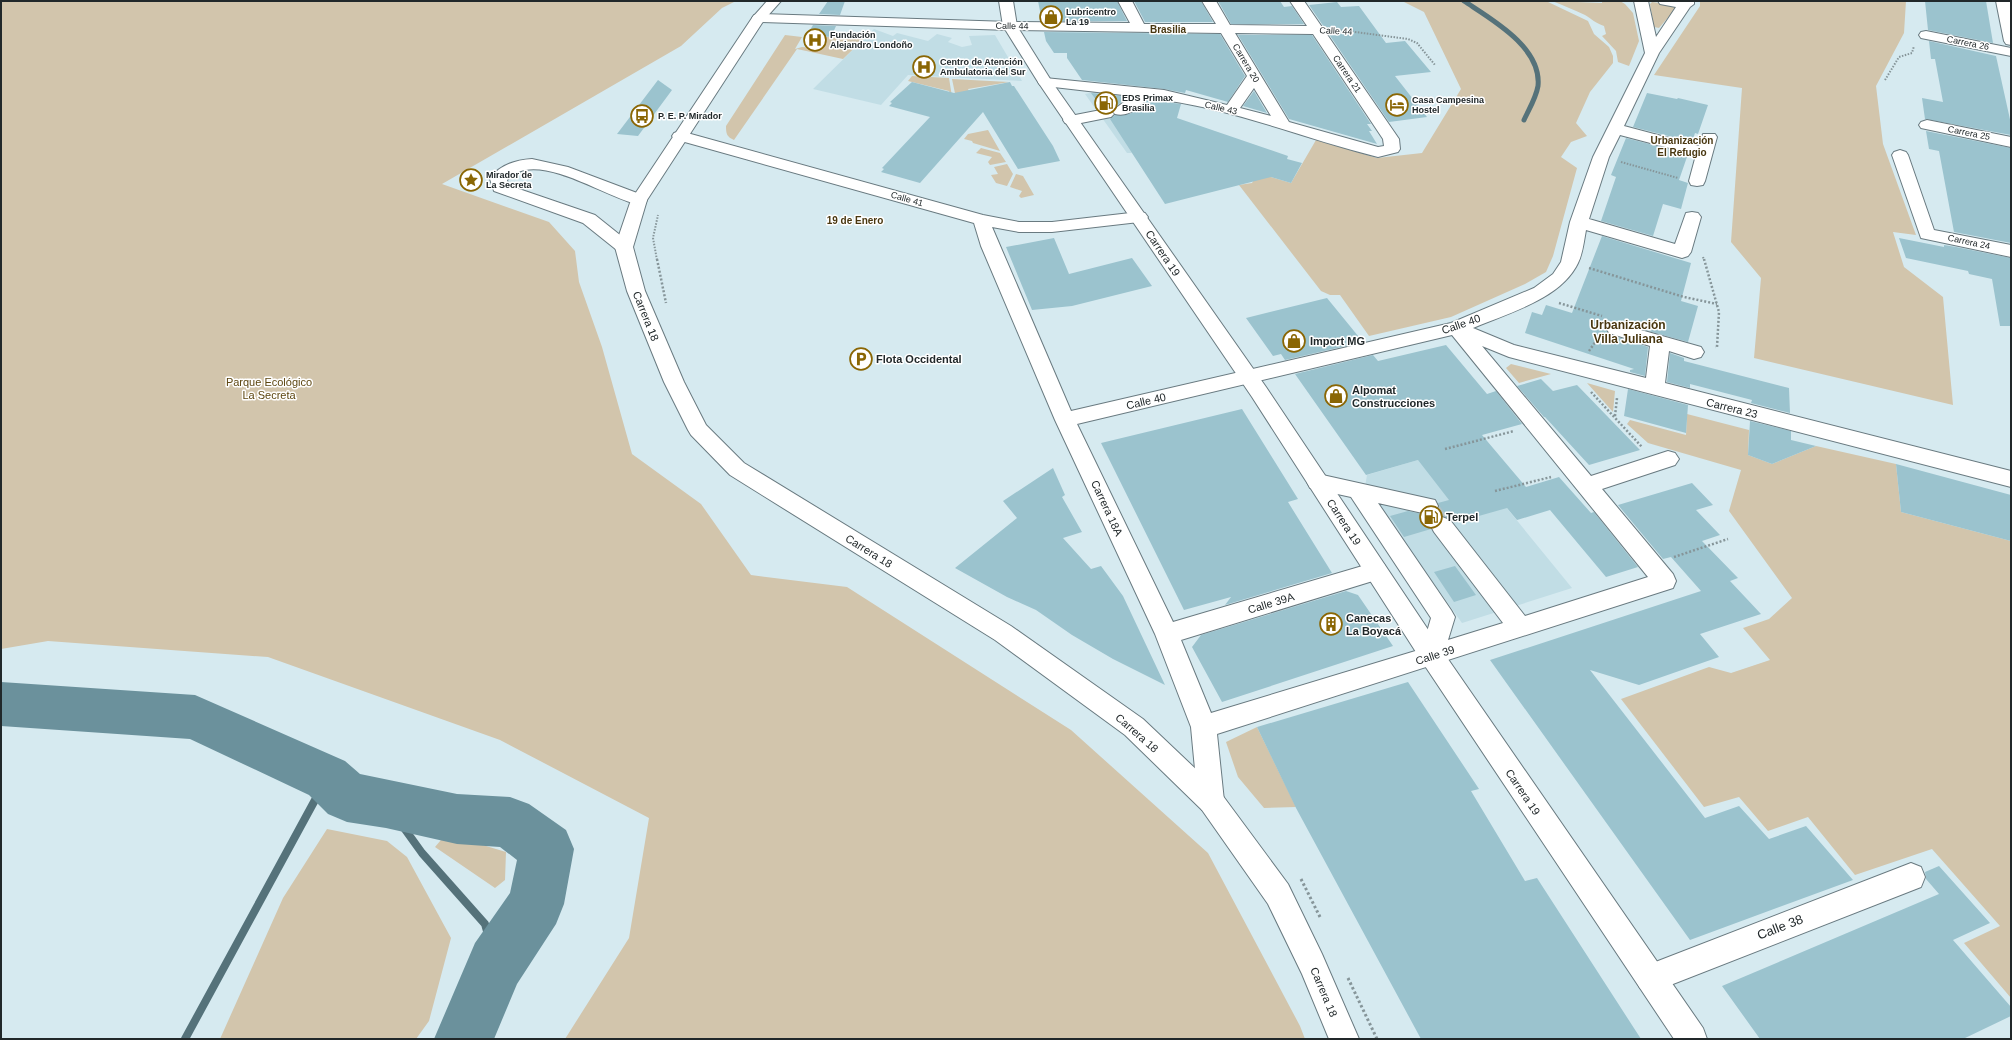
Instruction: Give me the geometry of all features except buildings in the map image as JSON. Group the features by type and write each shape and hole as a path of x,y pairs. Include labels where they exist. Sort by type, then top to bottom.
{"street":[{"path":"639,200 563,171 539,164 522,165 506,171 498,179 500,187 512,193 588,219 624,247 639,200 759,18 774,1"},
{"name":"Carrera 19","path":"1006,1 1010,26 1045,82 1139,217 1318,482 1432,656 1692,1039"},
{"path":"1125,1 1140,29"},
{"name":"Carrera 20","path":"1209,1 1283,124"},
{"name":"Carrera 21","path":"1297,1 1391,139 1392,148"},
{"path":"1642,1 1652,53"},
{"path":"1665,1 1687,2"},
{"path":"2003,1 2011,41"},
{"name":"Calle 40","path":"1065,420 1456,328 1540,292 1560,278 1570,262 1579,222 1601,157 1652,53 1687,2"},
{"name":"Calle 44","path":"759,18 1140,29 1317,30"},
{"name":"Carrera 26","path":"1926,35 2011,52"},
{"path":"1231,110 1254,76"},
{"name":"Calle 43","path":"1045,82 1164,95 1231,110 1378,152 1392,148"},
{"path":"1071,120 1113,112 1129,107 1145,93"},
{"name":"Carrera 25","path":"1927,125 2011,142"},
{"path":"1615,129 1705,152"},
{"name":"Calle 41","path":"680,136 981,220 1019,227 1052,228 1139,217"},
{"path":"1697,181 1709,137"},
{"name":"Carrera 24","path":"1900,154 1927,234 2011,251"},
{"path":"1579,222 1682,252 1692,217"},
{"name":"Carrera 18A","path":"981,220 990,246 1065,420 1167,634 1204,727 1210,801"},
{"name":"Carrera 18","path":"624,247 636,291 674,382 698,430 737,469 1003,633 1134,727 1210,801 1278,894 1312,964 1344,1039"},
{"path":"1456,328 1658,573"},
{"name":"Carrera 23","path":"1456,328 1509,350 2011,479"},
{"path":"1610,328 1660,342 1703,349"},
{"path":"1655,388 1660,342"},
{"path":"1580,478 1662,461"},
{"path":"1318,482 1427,506"},
{"path":"1358,491 1443,617 1432,656"},
{"path":"1442,526 1520,628"},
{"name":"Calle 39A","path":"1167,634 1376,571"},
{"name":"Calle 39","path":"1204,727 1520,628 1658,573"},
{"name":"Calle 38","path":"1650,978 1910,877"}],"path":[{"name":"Calle 44","path":"1317,30 1331,30 1408,39 1417,43 1435,65"},
{"path":"1885,80 1899,57 1912,53 1915,38 1926,35"},
{"path":"1601,157 1686,180 1697,181"},
{"path":"659,208 653,238 666,306"},
{"path":"1688,234 1700,248 1717,304 1717,347 1703,349"},
{"path":"1570,262 1684,297 1717,304"},
{"path":"1559,302 1610,328 1595,341 1572,367 1662,461"},
{"path":"1445,448 1536,426"},
{"path":"1495,491 1580,478"},
{"path":"1658,573 1728,539"},
{"path":"1301,878 1322,920"},
{"path":"1347,976 1376,1039"}],"shaded area":[{"name":"Centro de Atención Ambulatoria del Sur","path":"874,29 893,36 897,33 928,41 937,34 952,38 948,42 962,47 972,45 969,36 995,35 1022,81 908,75 881,105 813,89"},
{"path":"1093,89 1177,104 1142,146 1131,153 1127,153 1085,94 1094,92"},
{"path":"1466,458 1572,588 1462,623 1365,487 1367,475 1418,460"}],"green space":[{"name":"Parque Ecológico La Secreta","path":"1,1 736,1 722,8 681,46 442,184 549,222 575,251 579,282 602,347 632,454 701,504 751,575 847,587 1071,730 1208,853 1300,1026 1305,1039 565,1039 629,938 649,818 500,740 268,657 48,641 1,649"},
{"path":"1402,1 1546,1 1588,21 1594,34 1609,47 1613,56 1613,63 1590,92 1576,123 1587,136 1571,142 1561,157 1577,168 1553,256 1546,272 1525,284 1451,317 1369,336 1340,295 1330,295 1321,291 1239,185 1252,183 1258,173 1291,183 1316,140 1377,158 1422,153 1461,89 1424,12"},
{"path":"1552,1 1602,3 1602,1 1620,1 1625,4 1633,13 1639,41 1629,66 1618,62 1616,51 1602,36 1606,34 1604,26 1585,15"},
{"path":"1700,1 1906,1 1904,33 1876,86 1883,144 1916,235 1893,232 1904,267 1943,297 1953,405 1754,358 1761,278 1731,242 1742,88 1654,75 1700,6"},
{"path":"1652,2 1674,5 1677,7 1659,28 1654,27 1650,4"},
{"path":"833,32 870,33 843,59 797,49 734,140 730,138 727,133 726,126 785,35 802,37 795,49 802,47 815,48 818,44 822,44 826,37 831,37"},
{"path":"912,76 949,78 953,103 949,91 908,81"},
{"path":"952,79 1009,82 968,89 975,102 957,103"},
{"path":"988,130 1000,151 964,139 968,134"},
{"path":"981,148 1000,153 1006,162 990,165 988,162 992,157 976,153"},
{"path":"1007,164 1013,174 1007,186 996,183 991,175 998,174 994,167"},
{"path":"1016,174 1023,176 1034,195 1021,198 1019,196 1022,191 1010,187"},
{"path":"1511,364 1551,374 1519,383 1506,368"},
{"path":"1587,383 1615,391 1613,412"},
{"path":"1687,414 1749,430 1748,455 1772,464 1816,446 1896,464 1901,512 2011,541 2011,998 1964,943 2000,926 1932,849 1855,875 1808,817 1768,831 1739,797 1704,807 1621,699 1709,667 1731,673 1770,660 1743,628 1769,619 1792,598 1729,511 1741,470 1648,443 1627,424 1630,420 1686,435"},
{"path":"1257,727 1296,807 1264,808 1238,777 1226,742"},
{"path":"327,829 387,841 407,857 451,938 429,1021 416,1039 220,1039 283,898"},
{"path":"446,834 506,852 505,880 495,888 435,847"}],"waterway":[{"path":"1464,1 1488,16 1513,36 1532,59 1537,72 1538,86 1534,99 1524,120"},
{"path":"1,704 195,717 327,778 347,797 386,803 457,819 510,822 547,849 536,904 496,964 464,1039"},
{"path":"185,1039 327,778"},
{"path":"386,803 422,853 485,924 496,964"}],"tunnel":[{"path":"1427,506 1442,526"}],"place":[{"name":"Lubricentro La 19","path":"1051,17"},
{"name":"Fundación Alejandro Londoño","path":"815,40"},
{"name":"Centro de Atención Ambulatoria del Sur","path":"924,67"},
{"name":"EDS Primax Brasilia","path":"1106,103"},
{"name":"Casa Campesina Hostel","path":"1397,105"},
{"name":"P. E. P. Mirador","path":"642,116"},
{"name":"Mirador de La Secreta","path":"471,180"},
{"name":"Import MG","path":"1294,341"},
{"name":"Flota Occidental","path":"861,359"},
{"name":"Alpomat Construcciones","path":"1336,396"},
{"name":"Terpel","path":"1431,517"},
{"name":"Canecas La Boyacá","path":"1331,624"}],"district":[{"name":"Brasilia","path":"1168,29"},
{"name":"Urbanización El Refugio","path":"1682,146"},
{"name":"19 de Enero","path":"855,220"},
{"name":"Urbanización Villa Juliana","path":"1628,332"}]}
